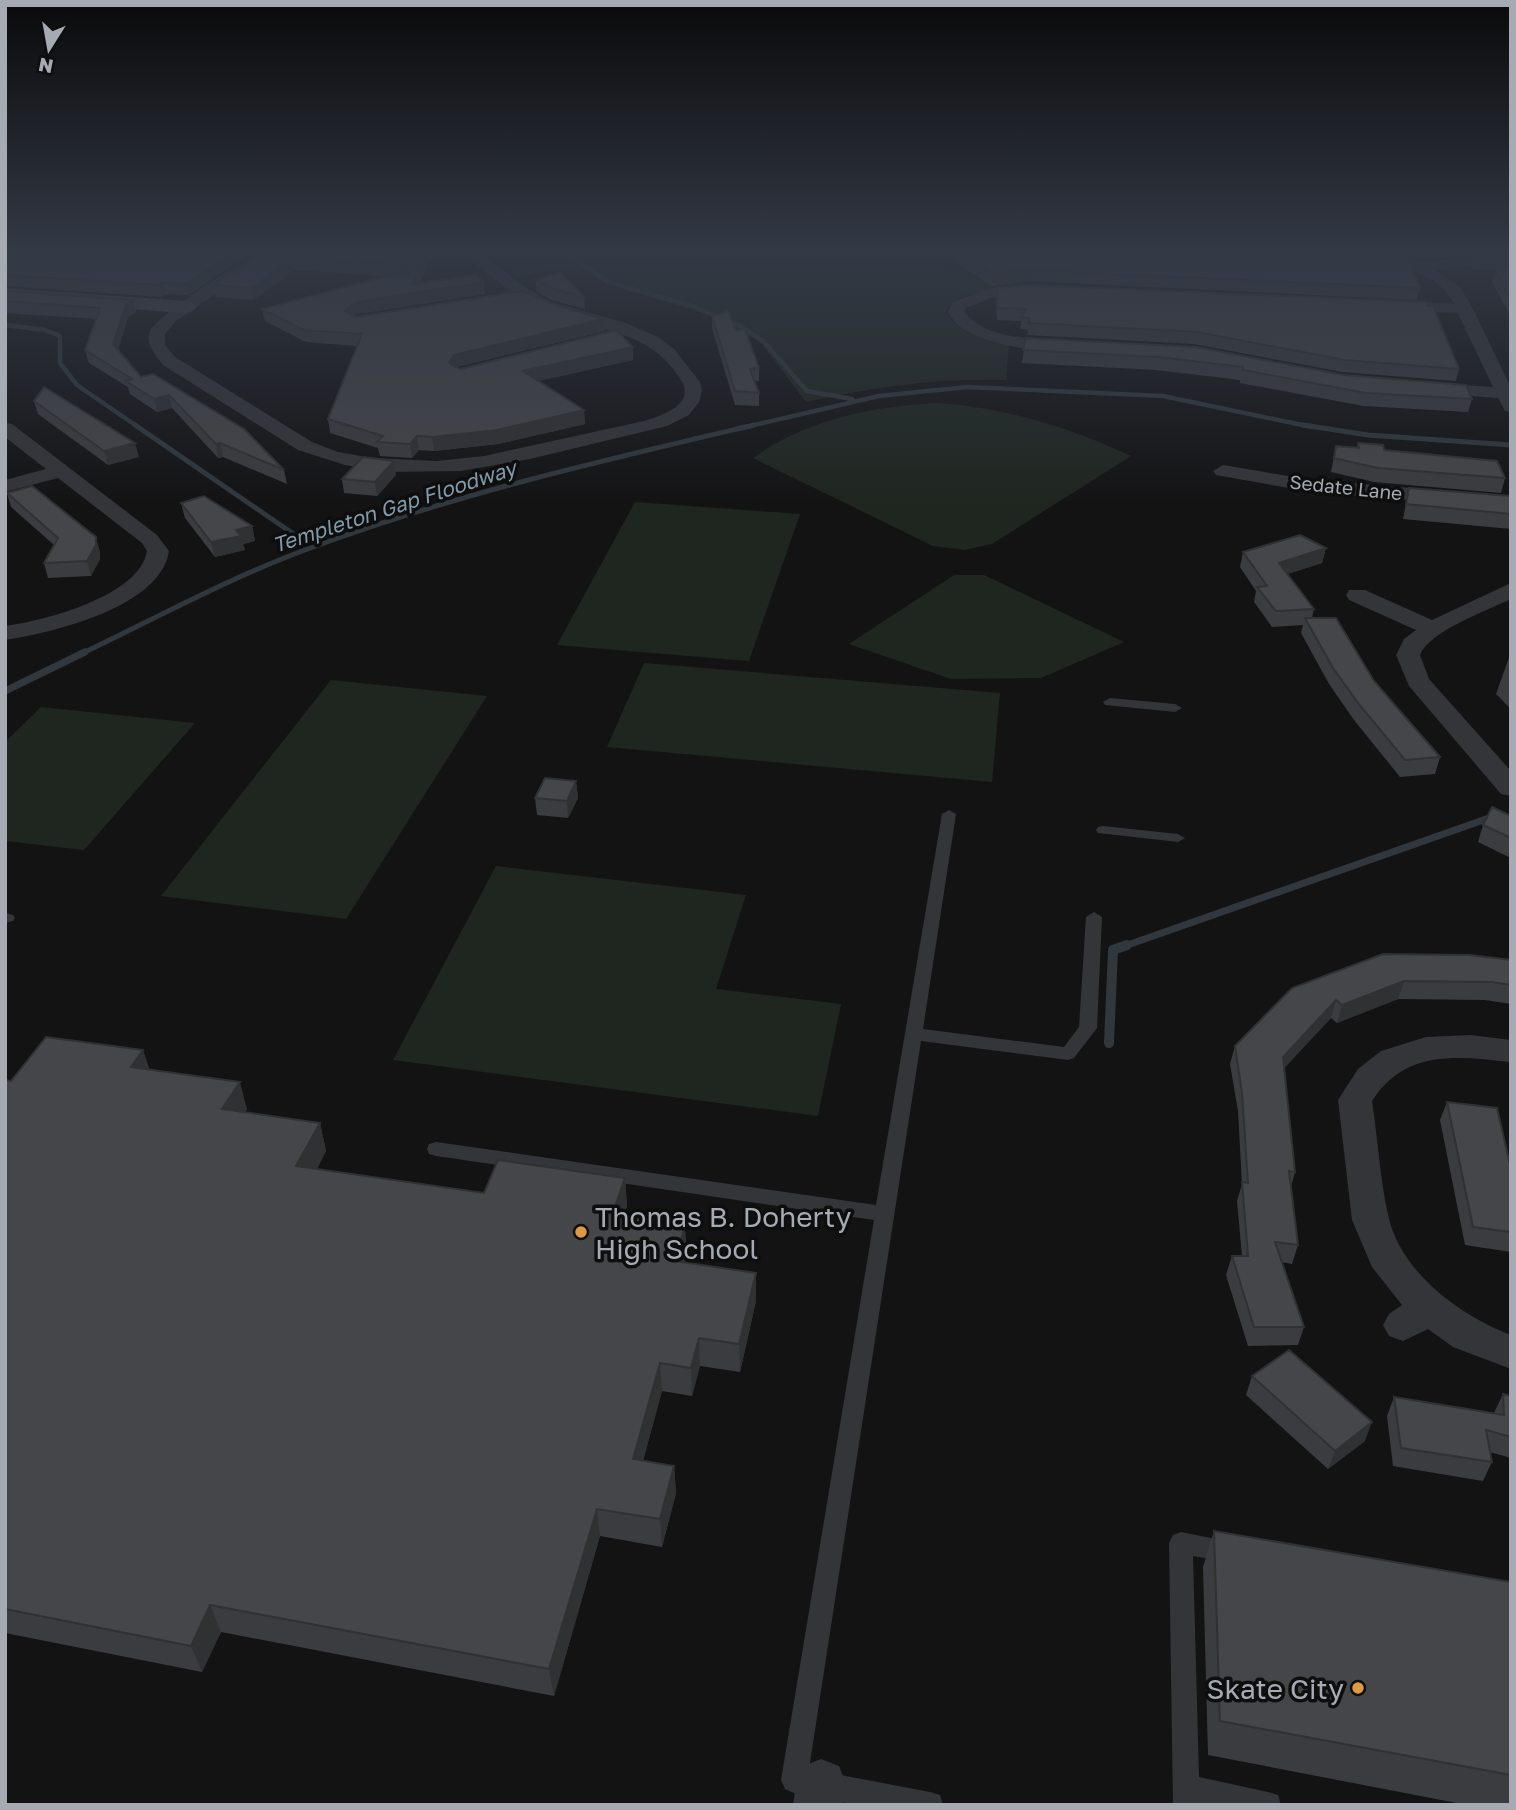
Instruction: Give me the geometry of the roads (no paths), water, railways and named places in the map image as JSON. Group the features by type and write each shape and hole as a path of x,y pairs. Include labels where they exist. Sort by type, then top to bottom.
{"street":[{"path":"157,334 157,345 169,361 305,446 352,462 380,466 440,467 492,462 665,419 681,412 694,396 693,387 667,349 640,334"},
{"path":"605,339 621,334"},
{"path":"992,334 1027,343 1075,346"},
{"path":"1477,334 1508,400"},
{"path":"1416,387 1508,400"},
{"path":"5,428 150,539 158,551 157,562 150,573 136,584 50,625 5,633"},
{"path":"5,486 60,471"},
{"name":"Sedate Lane","path":"1223,471 1311,486 1511,502"},
{"path":"1511,590 1432,629 1412,645 1408,655 1418,681 1511,788"},
{"path":"1356,595 1432,629"},
{"path":"1511,1051 1471,1046 1426,1048 1393,1059 1370,1077 1355,1100 1371,1220 1385,1256 1415,1316 1511,1352"}],"lane":[{"path":"1111,702 1175,708"},
{"path":"930,1805 819,1794 794,1780 949,814"},
{"path":"1103,830 1178,838"},
{"path":"915,1034 1068,1054 1088,1028 1094,917"},
{"path":"436,1149 886,1214"},
{"path":"1250,1555 1181,1544 1186,1796 1268,1805"}],"waterway":[{"path":"56,334 60,336 60,363 77,385 138,427"},
{"name":"Templeton Gap Floodway","path":"753,334 763,341 807,391 852,399"},
{"name":"Templeton Gap Floodway","path":"746,427 879,396 967,387 1163,396 1312,427"},
{"path":"135,425 295,535 324,542"},
{"name":"Templeton Gap Floodway","path":"81,654 254,571 367,528 531,479 754,425"},
{"name":"Templeton Gap Floodway","path":"1303,425 1368,435 1511,445"},
{"name":"Templeton Gap Floodway","path":"5,691 85,652"},
{"path":"1122,947 1492,817"},
{"path":"1109,1043 1113,950 1127,945"}],"place":[{"name":"Thomas B. Doherty High School","path":"581,1232"},
{"name":"Skate City","path":"1358,1688"}]}
